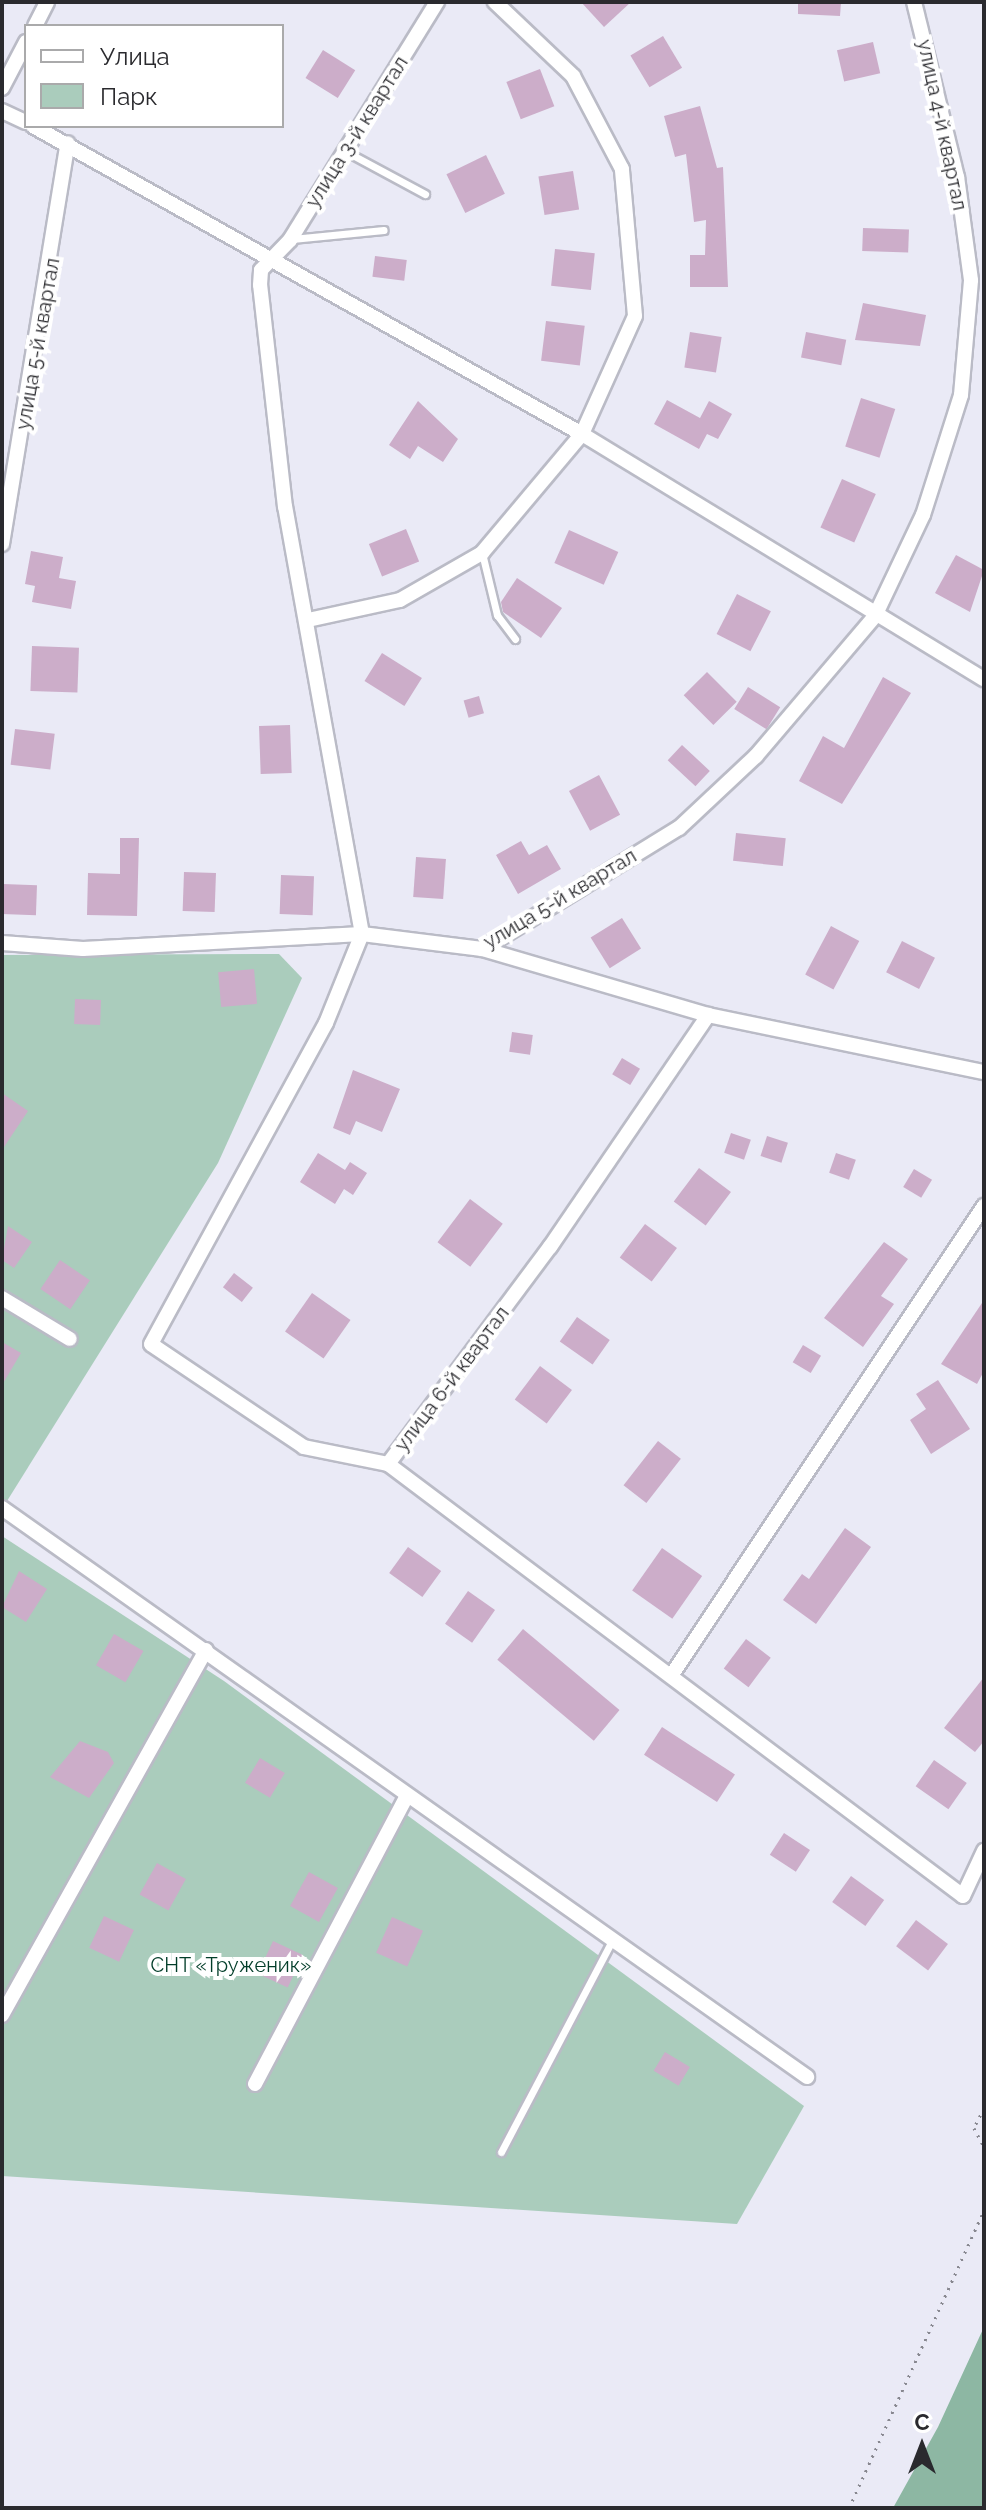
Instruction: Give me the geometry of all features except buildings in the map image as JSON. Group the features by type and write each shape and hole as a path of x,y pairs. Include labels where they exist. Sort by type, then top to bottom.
{"street":[{"path":"36,24 47,2"},
{"name":"улица 3-й квартал","path":"362,934 269,403 261,270 290,240 437,2"},
{"path":"308,620 400,600 482,553 582,434 635,316 622,169 573,76 495,2"},
{"name":"улица 4-й квартал","path":"875,616 923,515 961,395 978,280 957,177 914,2"},
{"path":"2,88 24,46"},
{"path":"2,111 24,121"},
{"path":"37,128 582,434 875,616 984,679"},
{"name":"улица 5-й квартал","path":"2,544 68,143"},
{"name":"улица 5-й квартал","path":"2,943 83,949 362,934 482,949 679,828 756,756 875,616"},
{"path":"362,934 326,1023 151,1344 304,1447 388,1464"},
{"path":"482,949 708,1015 984,1072"},
{"name":"улица 6-й квартал","path":"708,1015 550,1247 388,1464 963,1896 984,1851"},
{"path":"671,1676 984,1206"},
{"path":"2,1298 70,1339"},
{"path":"2,1508 206,1650 610,1944 807,2077"},
{"path":"2,2015 206,1650"},
{"path":"255,2084 407,1796"}],"lane":[{"path":"345,151 425,194"},
{"path":"290,240 384,230"},
{"path":"482,553 497,615 515,639"},
{"path":"501,2152 610,1944"}],"path":[{"path":"984,2108 974,2128 984,2147"},
{"path":"849,2508 984,2210"}],"green space":[{"path":"279,954 302,978 218,1163 2,1509 2,955"},
{"name":"СНТ «Труженик»","path":"2,1536 224,1681 804,2106 737,2224 2,2176"},
{"path":"984,2327 984,2508 893,2508 938,2427"}]}
